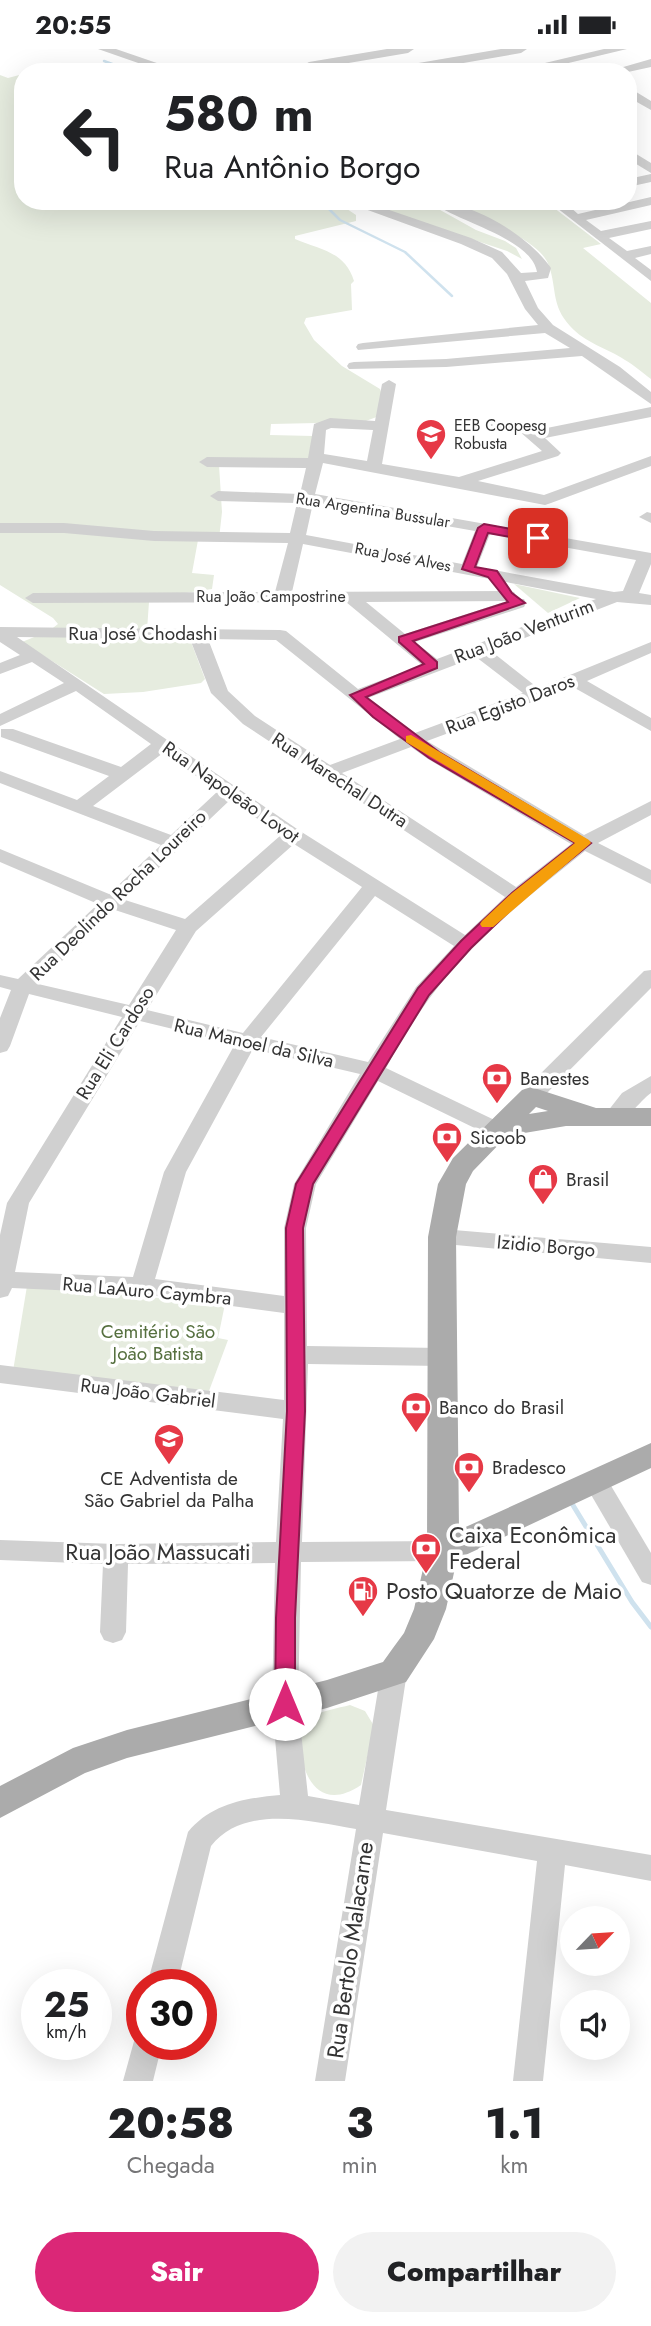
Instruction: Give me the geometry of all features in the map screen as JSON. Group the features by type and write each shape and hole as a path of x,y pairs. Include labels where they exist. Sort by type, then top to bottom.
{"main road":[{"path":"0,1803 73,1763 117,1748 394,1672 418,1639 430,1609 443,1551 442,1237 452,1184 463,1165 531,1096 603,1116"},
{"path":"501,1129 548,1119 651,1117"},
{"path":"443,1551 650,1456"}],"street":[{"path":"104,49 148,63"},
{"path":"335,63 408,49"},
{"path":"568,49 587,62"},
{"path":"581,63 622,49 650,64"},
{"path":"440,63 513,50 529,63"},
{"path":"359,57 367,63"},
{"path":"637,94 651,107"},
{"path":"637,158 651,169"},
{"path":"639,201 651,215"},
{"path":"375,210 481,246 504,262 517,278 532,309 548,328 623,376 651,400"},
{"path":"454,210 510,238 535,256 544,268 543,275 517,278"},
{"path":"566,210 651,277"},
{"path":"576,218 606,210"},
{"path":"599,236 651,225"},
{"path":"625,256 651,250"},
{"path":"363,347 548,328"},
{"path":"354,366 446,363 584,351"},
{"path":"623,376 651,383"},
{"path":"374,467 389,384"},
{"path":"535,435 651,412"},
{"path":"284,595 315,460 318,429 330,422 383,426"},
{"path":"460,482 553,453 535,435 519,425 494,426"},
{"path":"207,463 315,460 374,467 545,500 651,461"},
{"name":"Rua Argentina Bussular","path":"218,496 307,497 649,558"},
{"name":"Rua José Alves","path":"0,528 65,528 153,536 296,538 637,600"},
{"path":"468,569 484,528"},
{"path":"637,600 649,558"},
{"path":"492,574 513,599 552,624"},
{"path":"348,595 433,665"},
{"name":"Rua João Campostrine","path":"33,598 348,595 513,599"},
{"path":"403,640 513,599"},
{"name":"Rua João Venturim","path":"357,695 477,649 637,600"},
{"name":"Rua José Chodashi","path":"0,633 262,633 285,637 357,695"},
{"name":"Rua Napoleão Lovot","path":"0,633 293,835 466,945"},
{"name":"Rua Marechal Dutra","path":"197,634 220,693 229,704 517,896"},
{"name":"Rua Egisto Daros","path":"328,772 536,695 651,647"},
{"path":"477,649 536,695"},
{"path":"0,670 34,655"},
{"path":"574,680 651,726"},
{"path":"2,725 77,684"},
{"path":"357,695 413,740 584,843 651,878"},
{"path":"0,754 2,725"},
{"path":"2,725 122,773"},
{"path":"80,806 163,744"},
{"path":"0,777 173,842"},
{"name":"Rua Deolindo Rocha Loureiro","path":"0,1046 22,987 230,790"},
{"path":"295,1806 285,1704 296,1411 295,1228 305,1184 329,1140 423,992 466,945 517,896 584,843 651,807"},
{"name":"Rua Eli Cardoso","path":"1,1283 18,1203 188,927 293,835"},
{"path":"0,855 110,902 188,927"},
{"path":"142,1286 175,1173 247,1041 374,885"},
{"path":"531,1096 651,976"},
{"name":"Rua Manoel da Silva","path":"0,982 375,1071 501,1129"},
{"path":"603,1116 651,1083"},
{"name":"Izidio Borgo","path":"442,1237 651,1255"},
{"name":"Rua LaAuro Caymbra","path":"1,1283 142,1286 294,1306"},
{"path":"297,1355 441,1357"},
{"name":"Rua João Gabriel","path":"0,1374 296,1411"},
{"path":"594,1481 651,1575"},
{"name":"Rua João Massucati","path":"0,1550 116,1554 443,1551"},
{"path":"113,1632 116,1554"},
{"name":"Rua Bertolo Malacarne","path":"330,2081 394,1672"},
{"path":"166,1969 198,1841 206,1828 249,1811 295,1806 552,1853 651,1868"},
{"path":"528,2081 552,1853"},
{"path":"138,2081 143,2060"}],"green space":[{"path":"0,75 8,78 14,76 14,210 348,210 356,215 356,221 295,236 295,239 338,257 350,271 354,281 351,284 352,310 306,318 304,323 314,340 342,366 380,389 383,398 382,415 363,422 271,424 270,435 313,436 311,464 219,465 222,512 219,539 198,540 192,573 214,575 212,589 158,597 149,602 147,630 188,634 205,679 201,683 143,692 104,694 22,642 49,631 58,624 53,618 0,585"},
{"path":"384,210 440,210 476,230 505,241 516,248 522,259 507,251"},
{"path":"462,210 557,210 601,244 583,248 651,303 651,379 628,362 582,337 570,326 557,304 549,266 543,255 532,245 501,227"},
{"path":"514,584 580,598 548,613"},
{"name":"Cemitério São João Batista","path":"27,1286 225,1304 218,1338 228,1340 209,1391 13,1371"},
{"path":"350,1705 365,1711 374,1726 361,1785 342,1794 326,1794 314,1786 306,1773 302,1758 303,1729 313,1716"}],"waterway":[{"path":"104,61 109,63"},
{"path":"330,210 340,220 405,252 452,296"},
{"path":"571,1502 632,1602 651,1627"}],"slow traffic":[{"path":"411,739 584,843 517,896 487,924"}],"place":[{"name":"EEB Coopesg Robusta","path":"431,461"},
{"name":"Banestes","path":"497,1105"},
{"name":"Sicoob","path":"447,1164"},
{"name":"Brasil","path":"543,1206"},
{"name":"Banco do Brasil","path":"416,1434"},
{"name":"CE Adventista de São Gabriel da Palha","path":"169,1466"},
{"name":"Bradesco","path":"469,1494"},
{"name":"Caixa Econômica Federal","path":"426,1575"},
{"name":"Posto Quatorze de Maio","path":"363,1618"}],"route":[{"path":"285,1704 285,1618 296,1411 295,1228 305,1184 329,1140 423,992 466,945 517,896 584,843 434,755 377,714 357,695 433,665 403,640 518,603 508,596 492,574 468,569 484,528 538,538"}]}
